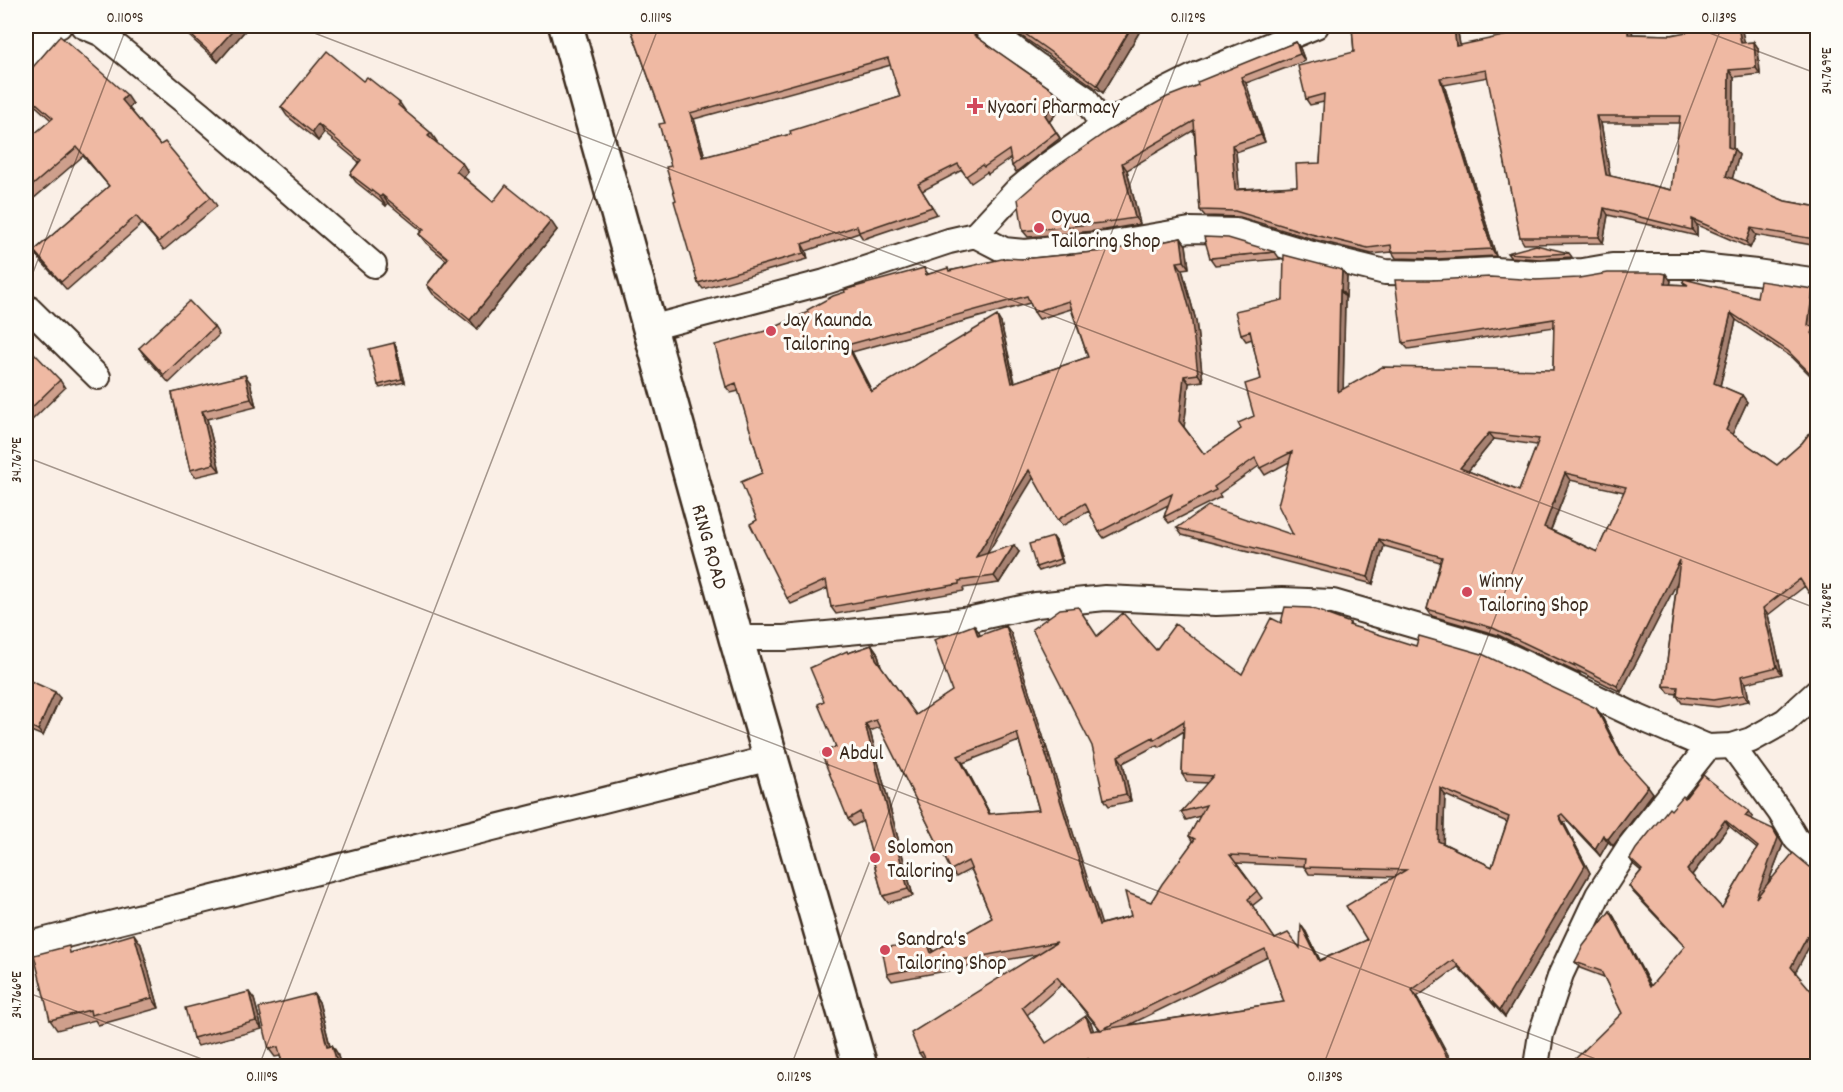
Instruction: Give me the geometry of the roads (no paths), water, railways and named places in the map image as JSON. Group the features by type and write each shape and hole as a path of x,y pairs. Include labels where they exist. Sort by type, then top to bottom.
{"main road":[{"name":"RING ROAD","path":"566,26 736,638 860,1066"}],"street":[{"path":"26,58 40,40 52,28 58,26"},
{"path":"83,26 102,34 202,116 374,265"},
{"path":"986,26 1035,64 1085,98 1102,126"},
{"path":"650,328 825,282 949,241 975,235 1016,191 1046,165 1102,126 1199,74 1316,26"},
{"path":"975,235 1004,250 1025,252 1107,244 1190,230 1236,231 1312,254 1385,272 1437,273 1495,270 1540,273 1583,271 1612,266 1700,266 1818,281"},
{"path":"26,306 98,377"},
{"path":"736,638 784,638 901,627 972,619 1036,605 1105,598 1216,603 1282,600 1333,602 1492,648 1638,717 1708,747 1732,746 1751,740 1785,722 1818,691"},
{"path":"1732,746 1780,812 1796,839 1818,859"},
{"path":"1536,1066 1541,1034 1561,974 1598,895 1629,847 1708,747"},
{"path":"26,945 771,758"}],"place":[{"name":"Nyaori Pharmacy","path":"975,106"},
{"name":"Oyua Tailoring Shop","path":"1039,228"},
{"name":"Jay Kaunda Tailoring","path":"771,331"},
{"name":"Winny Tailoring Shop","path":"1467,592"},
{"name":"Abdul","path":"827,752"},
{"name":"Solomon Tailoring","path":"875,858"},
{"name":"Sandra's Tailoring Shop","path":"885,950"}]}
